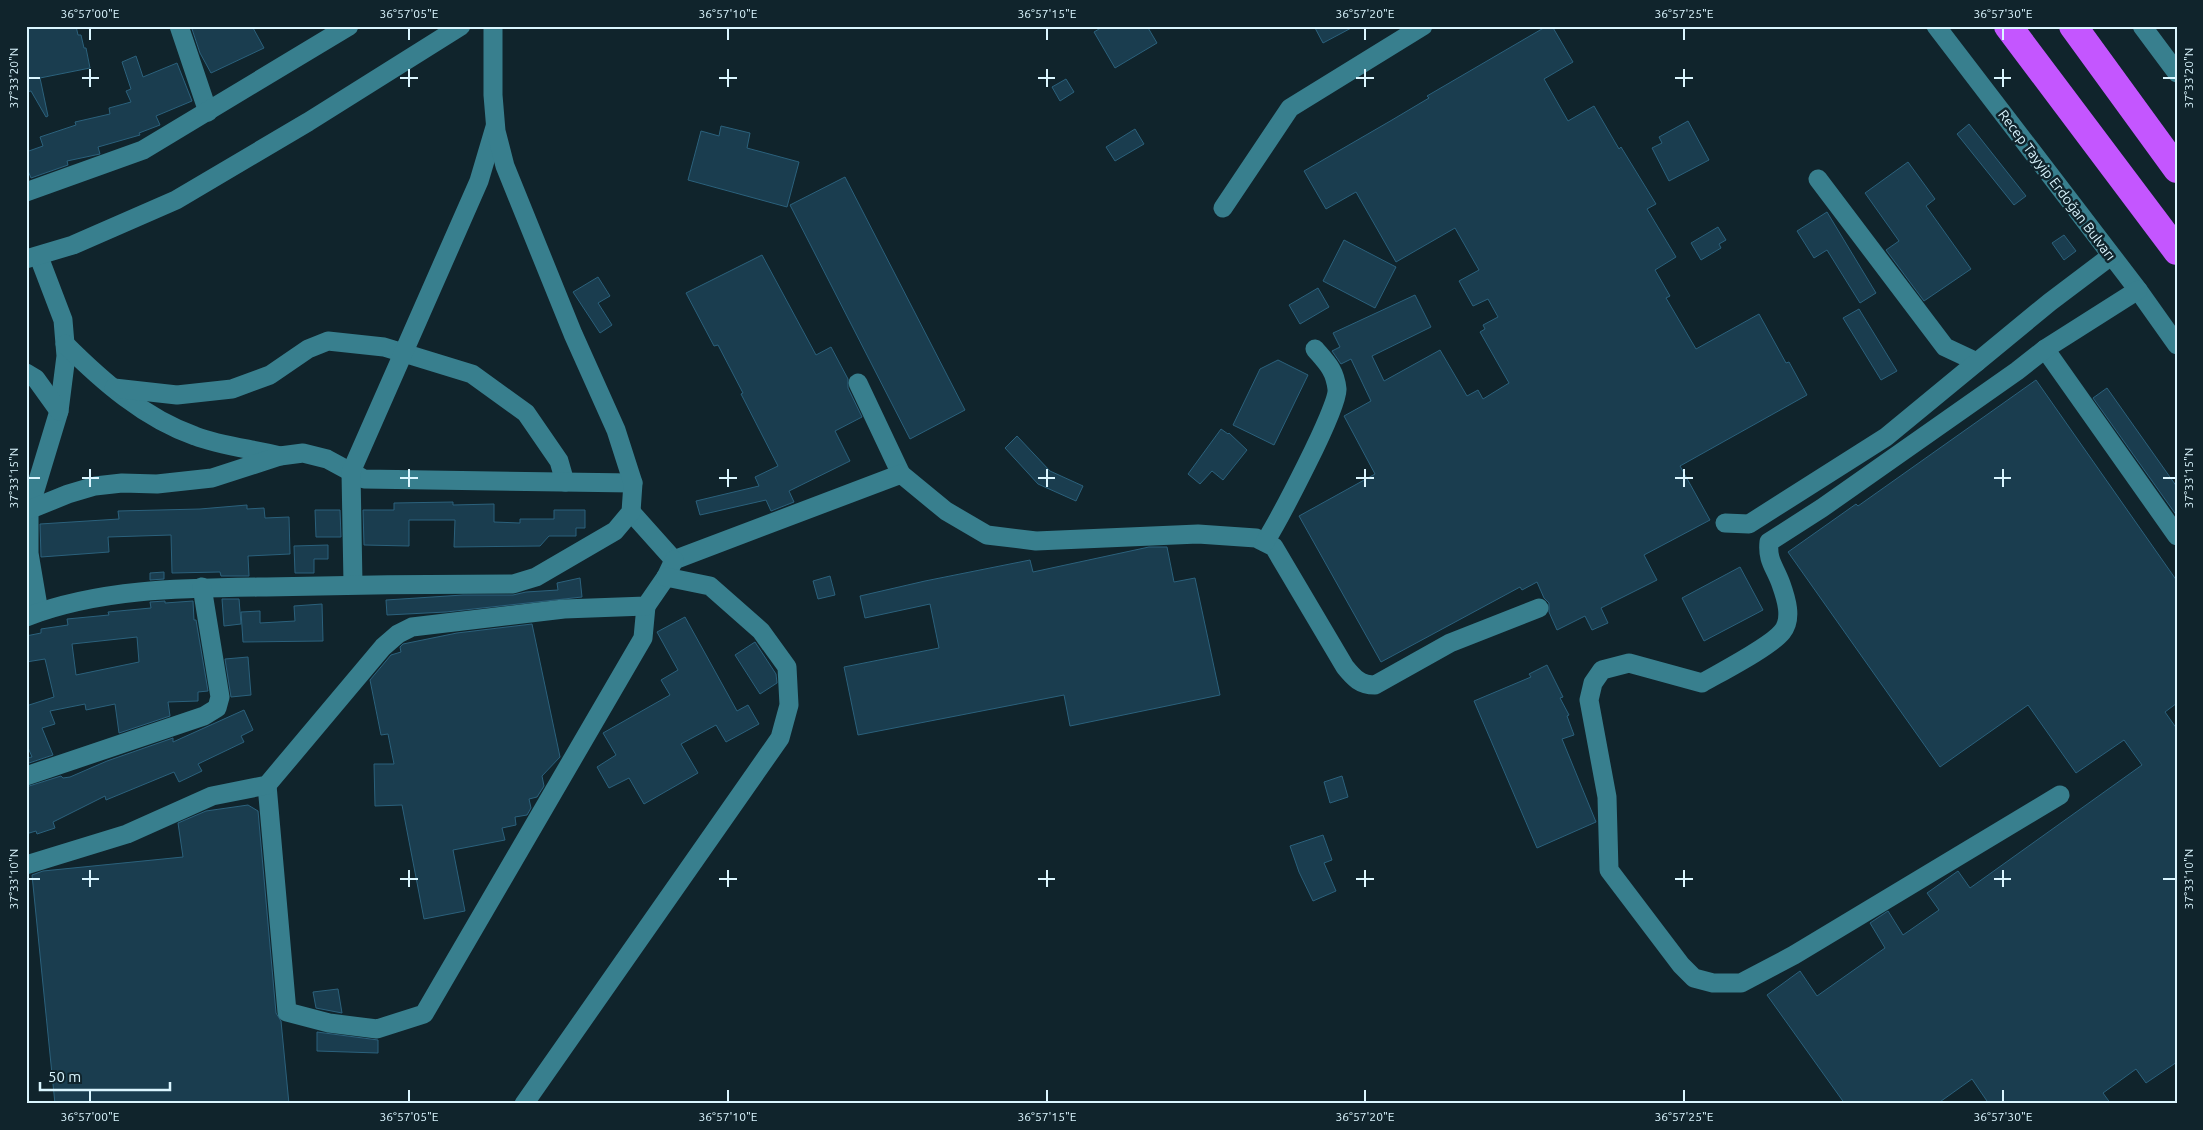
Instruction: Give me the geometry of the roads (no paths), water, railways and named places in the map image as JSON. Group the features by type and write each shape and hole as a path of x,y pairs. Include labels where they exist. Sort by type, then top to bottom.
{"highway":[{"path":"2008,26 2177,251"},
{"path":"2073,26 2177,168"}],"street":[{"path":"180,26 208,112"},
{"path":"26,192 143,150 349,26"},
{"path":"461,26 308,122 176,200 73,245 32,258 63,320 66,356 59,411 28,511 33,615 60,605 149,591 202,587 353,584 513,584 536,577 615,531 632,512 633,483 616,430 573,334 505,166 496,125 493,95 492,26"},
{"path":"1223,208 1290,108 1423,26"},
{"name":"Recep Tayyip Erdoğan Bulvarı","path":"1936,26 2138,290 2177,345"},
{"path":"2145,27 2177,73"},
{"path":"353,584 351,472 479,181 496,125"},
{"path":"1818,179 1946,347 1977,362"},
{"path":"1725,522 1749,524 1886,437 2050,302 2111,256"},
{"path":"2060,795 1794,956 1741,983 1713,982 1694,978 1681,965 1609,870 1608,797 1589,700 1592,683 1602,670 1628,664 1702,683 1761,648 1783,632 1789,612 1781,584 1768,555 1769,542 1838,497 2017,372 2045,349 2138,290"},
{"path":"114,388 177,394 232,389 270,375 308,349 328,341 384,347 472,374 526,413 559,461 565,482"},
{"path":"65,344 89,369 143,411 195,436 280,456"},
{"path":"1265,542 1278,522 1304,470 1338,391 1333,370 1315,349"},
{"path":"2045,349 2177,536"},
{"path":"26,373 36,379 59,411"},
{"path":"858,383 901,474 946,511 987,535 1036,541 1198,534 1256,538 1274,547 1345,667 1354,678 1364,685 1374,685 1450,643 1539,608"},
{"path":"28,511 68,494 95,486 122,483 157,484 212,478 280,456 303,453 327,458 364,479 633,483"},
{"path":"267,785 288,1012 329,1023 377,1029 424,1014 643,638 646,606 666,577 674,560 901,474"},
{"path":"632,512 674,560"},
{"path":"524,1104 780,738 789,705 787,667 761,631 710,586 666,577"},
{"path":"26,776 204,716 218,708 220,698 202,587"},
{"path":"26,865 127,834 212,796 267,785 383,647 398,634 412,627 564,609 646,606"}]}
